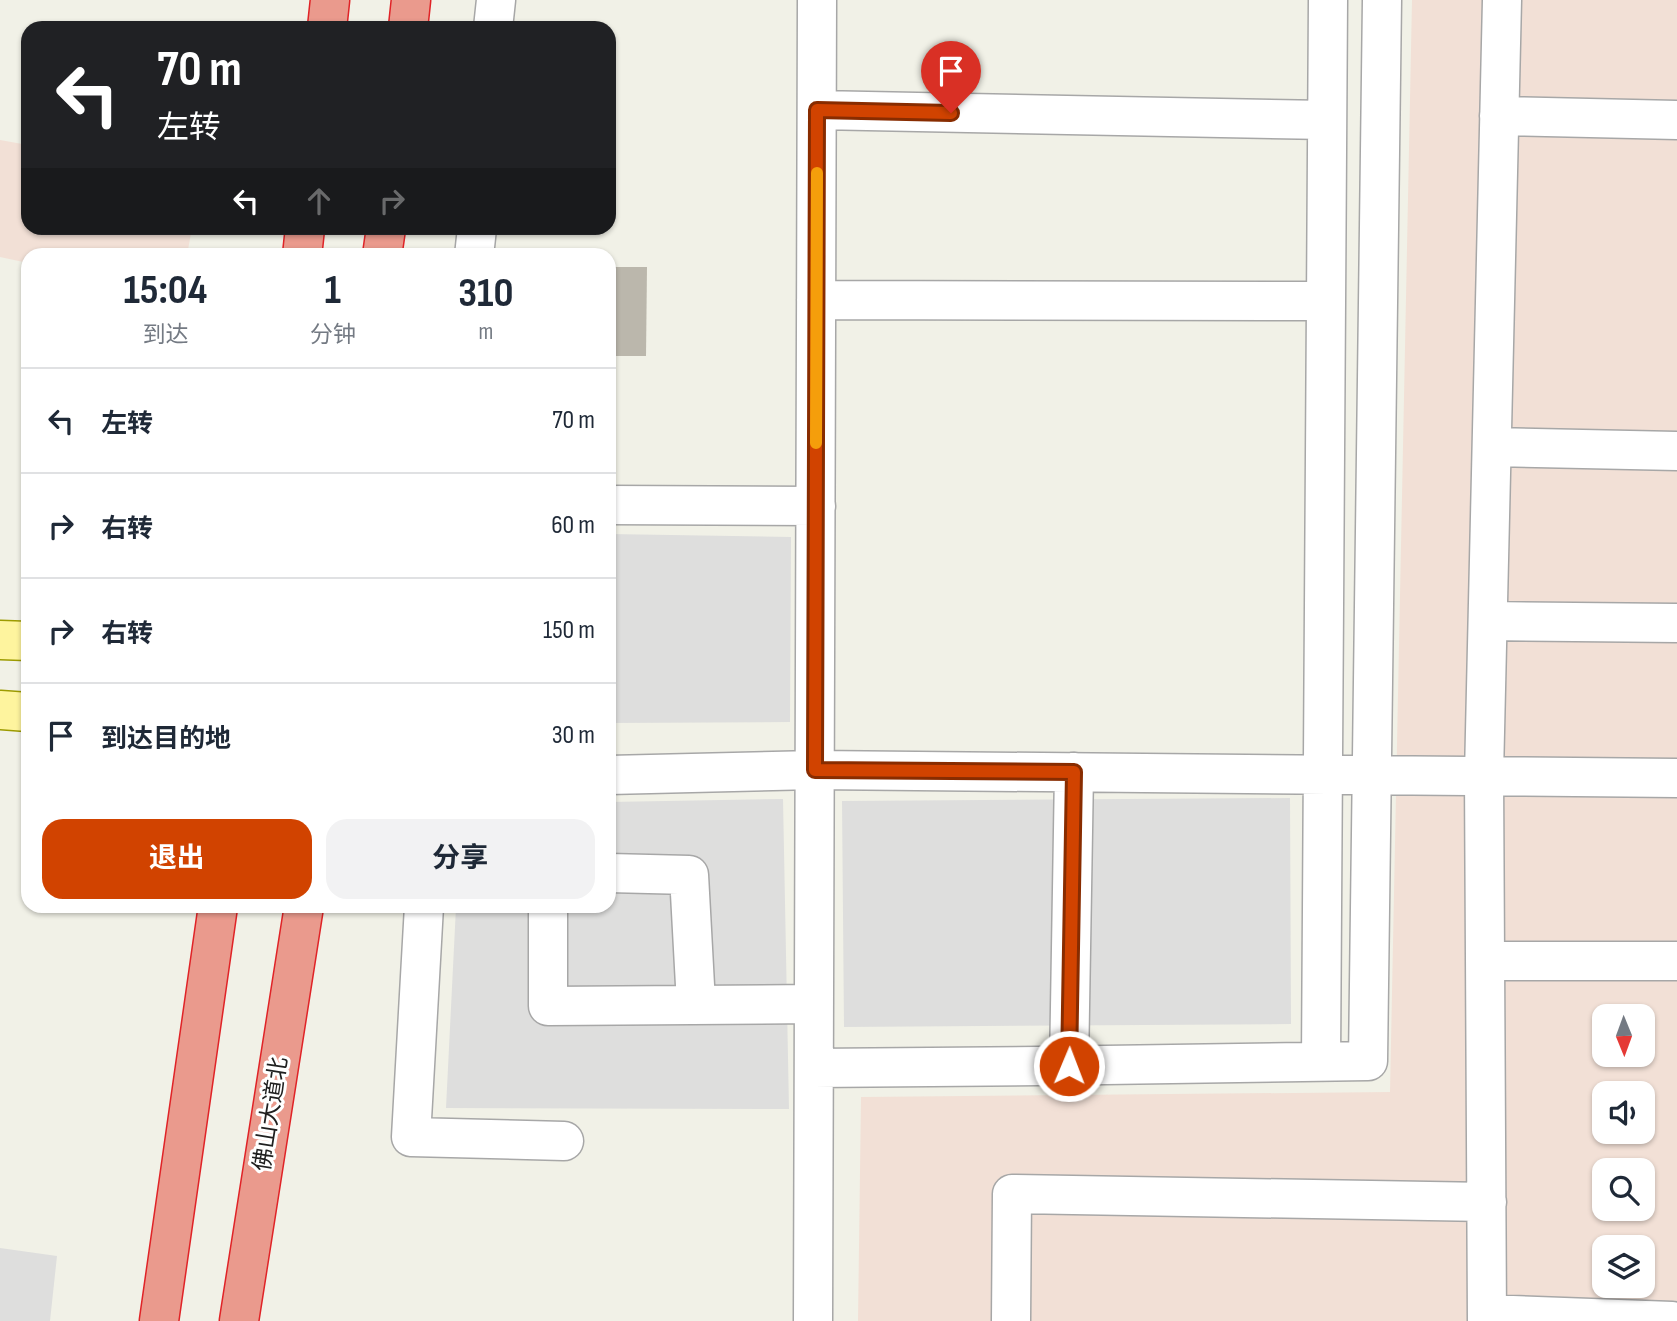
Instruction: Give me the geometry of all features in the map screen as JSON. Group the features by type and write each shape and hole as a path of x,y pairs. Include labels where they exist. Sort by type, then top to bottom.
{"highway":[{"path":"328,21 330,0"},
{"path":"409,21 411,0"},
{"path":"159,1321 217,913"},
{"name":"佛山大道北","path":"239,1321 303,913"}],"street":[{"path":"494,21 496,0"},
{"path":"813,1321 817,0"},
{"path":"1321,1061 1328,0"},
{"path":"814,1068 1368,1061 1382,0"},
{"path":"1502,0 1484,775 1487,1318 1672,1321"},
{"path":"817,110 1328,120"},
{"path":"1499,116 1677,120"},
{"path":"816,300 1326,301"},
{"path":"1492,447 1677,451"},
{"path":"616,505 816,506"},
{"path":"1488,621 1677,623"},
{"path":"616,775 815,770 1677,778"},
{"path":"1069,1066 1074,772"},
{"path":"616,873 689,875 696,1004"},
{"path":"424,913 411,1137 564,1141"},
{"path":"548,913 548,1006 814,1004"},
{"path":"1485,961 1677,961"},
{"path":"1011,1321 1012,1194 1487,1202"}],"shaded area":[{"path":"1412,0 1677,0 1677,1321 858,1321 861,1097 1390,1092"},
{"path":"0,140 21,144 21,235 191,235 188,248 21,248 21,262 0,257"},
{"path":"616,534 791,537 790,722 616,723"},
{"path":"1290,798 1291,1024 844,1027 842,801"},
{"path":"783,799 789,1109 446,1108 456,913 616,913 616,802"},
{"path":"0,1248 57,1256 50,1321 0,1321"}],"building":[{"path":"616,267 647,267 646,356 616,356"}],"slow traffic":[{"path":"816,443 817,173"}],"route":[{"path":"951,113 817,110 815,770 1074,772 1069,1066"}]}
